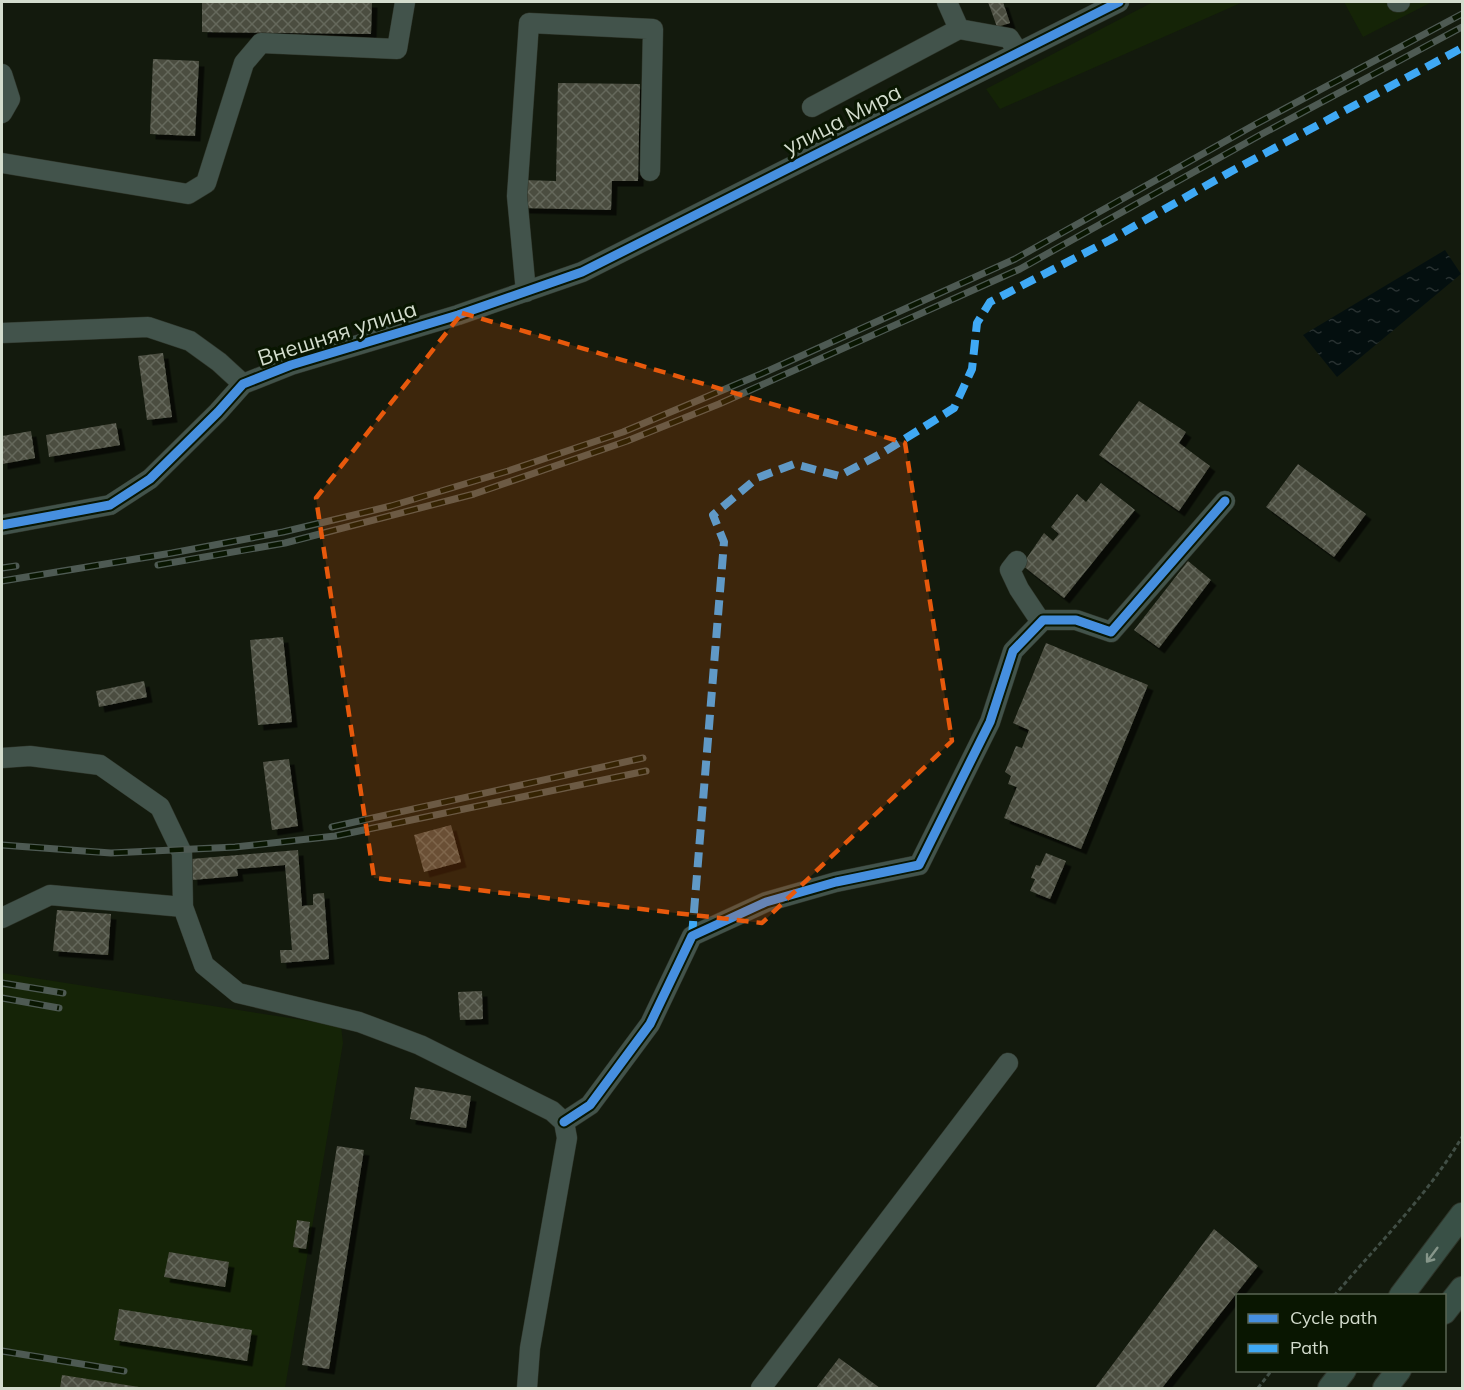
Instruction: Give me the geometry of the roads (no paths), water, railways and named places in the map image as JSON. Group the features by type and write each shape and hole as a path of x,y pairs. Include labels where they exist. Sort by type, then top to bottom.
{"main road":[{"path":"1403,1294 1462,1215"},
{"path":"1446,1309 1462,1289"},
{"path":"1330,1389 1343,1372"},
{"path":"1385,1389 1398,1372"}],"street":[{"path":"2,163 188,194 206,183 244,63 261,43 397,49 405,2"},
{"path":"947,2 959,29"},
{"name":"улица Мира","path":"582,272 1119,2"},
{"path":"526,292 517,196 529,23 653,29 650,171"},
{"path":"812,107 959,29 1009,38 1018,52"},
{"path":"2,74 10,99 2,113"},
{"name":"Внешняя улица","path":"2,525 110,505 150,478 218,412 243,384 291,365 458,315 582,272"},
{"path":"2,333 148,327 190,341 219,362 243,384"},
{"path":"564,1122 590,1105 650,1024 692,936 766,902 836,882 919,865 990,722 1013,651 1043,620 1076,620 1111,632 1225,501"},
{"path":"1017,561 1010,570 1019,589 1041,622"},
{"path":"2,758 30,756 100,765 160,807 182,853 183,907 204,965 238,993 359,1022 420,1045 552,1111 564,1122 567,1138 530,1348 527,1389"},
{"path":"2,918 50,895 183,907"},
{"path":"760,1389 1008,1063"}],"water":[{"path":"1445,250 1461,274 1337,377 1303,335"}],"railway":[{"path":"2,581 283,532 391,506 508,471 623,432 761,374 1015,259 1256,124 1462,14"},
{"path":"158,565 285,543 474,494 627,441 719,404 1020,269 1262,134 1462,27"},
{"path":"2,568 16,566"},
{"path":"332,827 643,758"},
{"path":"2,845 111,853 235,847 335,836 646,771"},
{"path":"2,983 63,993"},
{"path":"2,998 59,1008"},
{"path":"2,1351 124,1371"}]}
